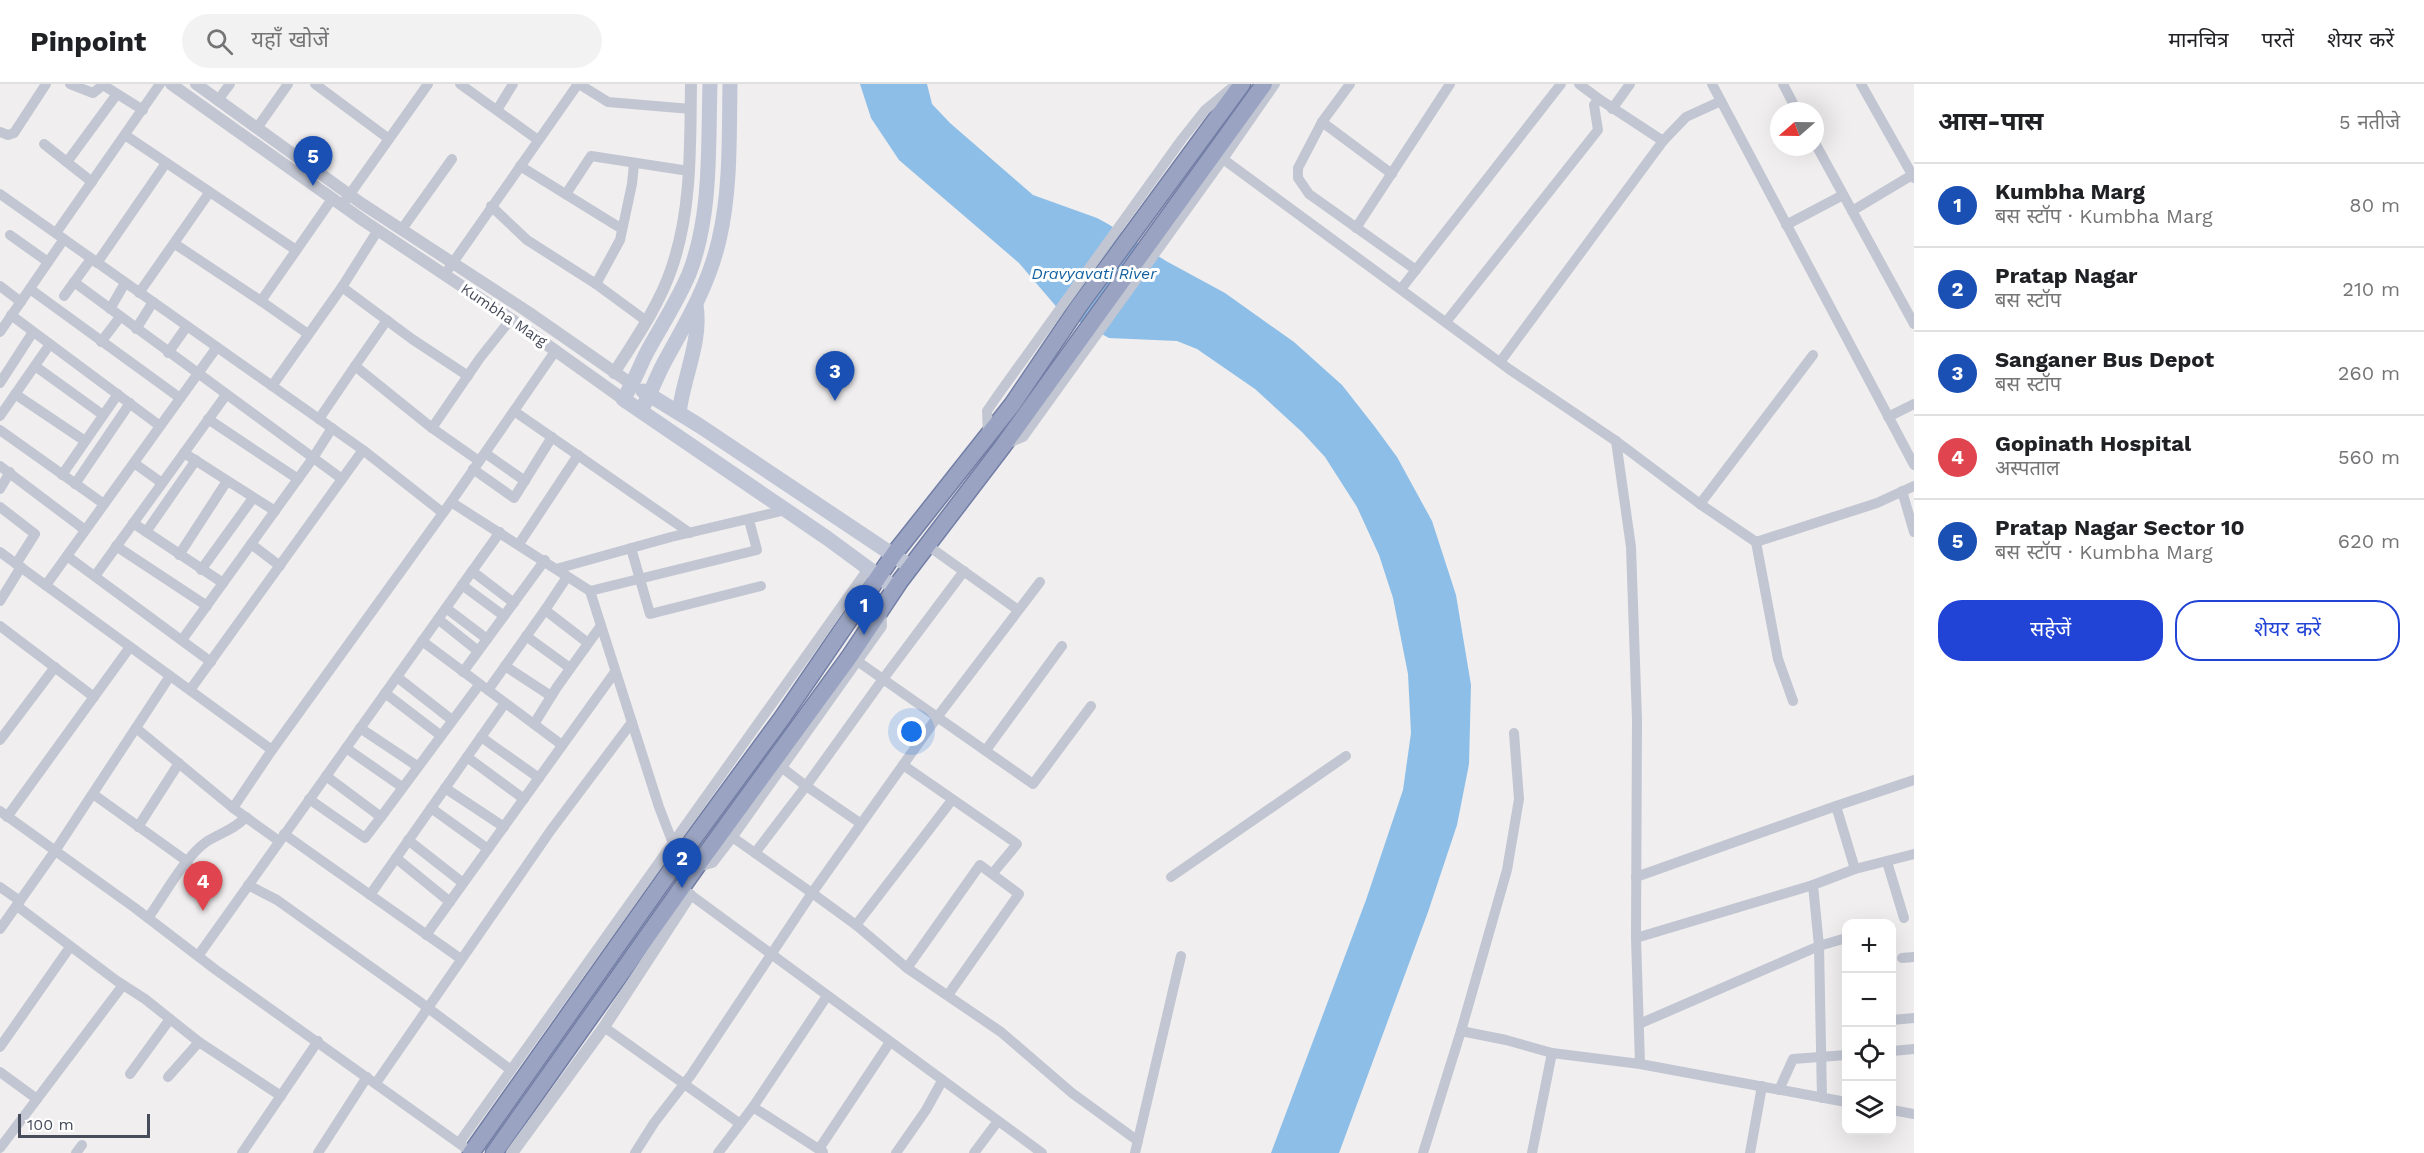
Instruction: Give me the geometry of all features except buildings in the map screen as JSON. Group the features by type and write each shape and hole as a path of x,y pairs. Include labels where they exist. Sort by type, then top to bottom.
{"highway":[{"path":"494,1153 686,892 697,866 727,833 853,659 895,588 1003,446 1079,306 1242,84"},
{"path":"467,1150 678,849 782,718 874,573 894,554 988,435 1038,382 1248,113 1264,84"}],"main road":[{"path":"623,399 633,386 645,357 678,298 689,272 699,236 708,170 710,84"},
{"path":"641,410 709,277 720,238 728,170 730,84"},
{"path":"679,413 698,316 696,305"},
{"name":"Kumbha Marg","path":"633,386 679,413 911,567"},
{"name":"Kumbha Marg","path":"623,399 786,510 895,588"}],"street":[{"path":"0,132 8,135 14,133 46,84"},
{"path":"70,84 93,93 103,85 143,110"},
{"path":"0,332 48,262 60,236 92,182 160,84"},
{"name":"Kumbha Marg","path":"171,84 337,203 511,319 623,399"},
{"name":"Kumbha Marg","path":"196,84 349,195 452,262 633,386"},
{"path":"218,100 230,84"},
{"path":"257,128 288,84"},
{"path":"315,84 389,139"},
{"path":"460,84 538,140"},
{"path":"497,110 513,84"},
{"path":"445,274 579,84 608,102 691,109"},
{"path":"614,373 672,269 681,235 690,171 691,84"},
{"path":"988,435 987,411 998,395 1182,139 1205,110 1237,84"},
{"path":"1003,446 1023,437 1223,159 1248,113 1275,84"},
{"path":"1350,84 1322,122 1298,168 1298,178 1309,194 1416,270"},
{"path":"1356,228 1450,84"},
{"path":"1401,289 1561,84"},
{"path":"1580,84 1663,141"},
{"path":"1612,108 1630,84"},
{"path":"1712,84 1914,465"},
{"path":"1783,84 1792,102"},
{"path":"1852,211 1913,176 1861,84"},
{"path":"261,301 296,250 337,203 349,195 423,86"},
{"path":"67,162 117,94"},
{"path":"1446,322 1598,130 1594,105 1599,99"},
{"path":"1500,362 1663,141 1686,117 1721,101"},
{"path":"1322,122 1392,174"},
{"path":"125,135 296,250"},
{"path":"44,144 92,182"},
{"path":"566,194 591,156 690,171"},
{"path":"1822,156 1914,324"},
{"path":"402,229 452,159"},
{"path":"1223,159 1500,362 1616,441 1700,504 1756,542 1778,659 1793,701"},
{"path":"64,296 94,261 166,163"},
{"path":"596,284 620,240 634,164"},
{"path":"520,166 622,229"},
{"path":"139,293 209,193"},
{"path":"0,194 363,450 443,513"},
{"path":"1786,225 1843,195"},
{"path":"491,206 527,240 596,284 645,320"},
{"path":"272,386 342,287 378,230"},
{"path":"10,235 48,262"},
{"path":"175,244 308,334"},
{"path":"74,282 342,479"},
{"path":"110,309 125,282"},
{"path":"0,286 21,302"},
{"path":"342,287 468,376"},
{"path":"30,289 180,398"},
{"path":"136,329 153,302"},
{"path":"10,315 160,426"},
{"path":"101,342 120,317"},
{"path":"432,428 511,319"},
{"path":"319,419 387,320"},
{"path":"168,353 187,326"},
{"path":"0,383 33,332"},
{"path":"0,416 50,344"},
{"path":"46,585 217,347"},
{"path":"233,808 556,350"},
{"path":"1700,504 1813,355"},
{"path":"35,366 103,415"},
{"path":"356,366 432,428 479,461 514,498 552,437"},
{"path":"15,394 85,441"},
{"path":"62,474 118,394"},
{"path":"94,576 226,395"},
{"path":"75,484 130,403"},
{"path":"1888,417 1914,404"},
{"path":"514,411 690,533"},
{"path":"208,419 298,479"},
{"path":"182,640 313,458 332,428"},
{"path":"0,430 104,504"},
{"path":"1616,441 1631,548 1637,720 1636,938 1640,1064"},
{"path":"190,690 363,450"},
{"path":"184,453 275,511"},
{"path":"519,544 578,455"},
{"path":"146,532 196,460"},
{"path":"479,461 525,481"},
{"path":"134,463 162,483"},
{"path":"0,489 5,469 85,530"},
{"path":"179,555 227,481"},
{"path":"1756,542 1877,503 1914,486"},
{"path":"1902,491 1914,532"},
{"path":"201,570 253,498"},
{"path":"130,647 4,814 467,1150 511,1070 678,849 632,722 590,591 545,560 451,502"},
{"path":"0,507 35,534 0,601"},
{"path":"556,569 786,510"},
{"path":"590,591 757,550 748,520"},
{"path":"133,523 223,583"},
{"path":"198,956 500,532"},
{"path":"251,543 280,566"},
{"path":"927,545 1018,610"},
{"path":"116,546 207,606"},
{"path":"631,548 650,614 761,586"},
{"path":"0,552 272,750"},
{"path":"67,556 211,662"},
{"path":"463,672 545,560"},
{"path":"472,571 514,603"},
{"path":"755,853 964,571"},
{"path":"309,799 365,838 452,720 505,666 567,577"},
{"path":"635,1153 860,823 1040,582"},
{"path":"462,585 504,616"},
{"path":"446,608 487,639"},
{"path":"545,610 588,643"},
{"path":"438,619 478,651"},
{"path":"0,626 94,697"},
{"path":"534,724 600,627"},
{"path":"526,636 570,668"},
{"path":"422,641 562,746"},
{"path":"986,750 1062,646"},
{"path":"853,659 1033,784 1091,706"},
{"path":"505,666 551,696"},
{"path":"1,736 55,667"},
{"path":"426,935 615,672"},
{"path":"0,929 55,852 170,676"},
{"path":"397,677 452,720"},
{"path":"385,693 440,735"},
{"path":"370,895 505,703"},
{"path":"318,1153 427,1007 551,830 632,722"},
{"path":"136,728 233,808 370,895 461,959"},
{"path":"360,728 417,766"},
{"path":"1423,1153 1507,870 1519,799 1514,733"},
{"path":"481,737 539,778"},
{"path":"346,748 402,787"},
{"path":"1171,877 1346,756"},
{"path":"466,757 524,800"},
{"path":"138,827 179,763"},
{"path":"777,764 860,823"},
{"path":"903,765 1017,844 993,873"},
{"path":"326,776 381,817"},
{"path":"1636,877 1914,780"},
{"path":"445,788 504,827"},
{"path":"93,794 188,862"},
{"path":"856,925 952,800"},
{"path":"1836,806 1855,869"},
{"path":"431,808 488,849"},
{"path":"148,918 188,862 206,842 237,826 246,817"},
{"path":"727,833 856,925 907,968 1001,1032 1072,1093 1138,1141"},
{"path":"408,840 463,883"},
{"path":"1636,938 1813,885 1855,869 1914,854"},
{"path":"396,858 450,902"},
{"path":"1887,862 1904,918"},
{"path":"907,968 980,865 993,873 1019,894 948,995"},
{"path":"248,885 277,900 511,1070"},
{"path":"1813,885 1818,946 1822,1098"},
{"path":"0,887 70,947 199,1042 281,1096"},
{"path":"512,1153 604,1027 686,892 1042,1153"},
{"path":"1639,1024 1818,946 1842,939"},
{"path":"0,1047 70,947"},
{"path":"1135,1153 1181,956"},
{"path":"1,1151 123,985"},
{"path":"718,1153 753,1107 827,996"},
{"path":"1896,1020 1914,1018"},
{"path":"130,1074 170,1019"},
{"path":"604,1027 740,1123"},
{"path":"1461,1031 1506,1040 1552,1053 1640,1064 1842,1101"},
{"path":"242,1153 318,1041"},
{"path":"168,1077 199,1042"},
{"path":"753,1107 822,1151 890,1042"},
{"path":"1896,1051 1914,1049"},
{"path":"1532,1153 1552,1053"},
{"path":"1779,1090 1793,1059 1842,1055"},
{"path":"0,1072 37,1099"},
{"path":"896,1153 926,1110 942,1081"},
{"path":"1750,1153 1761,1086"},
{"path":"1896,1111 1914,1114"},
{"path":"974,1153 999,1121"}],"water":[{"name":"Dravyavati River","path":"860,84 927,84 932,104 950,123 1033,195 1108,224 1166,261 1225,293 1294,342 1342,385 1375,427 1397,457 1432,521 1456,595 1471,685 1469,764 1457,825 1428,912 1339,1153 1271,1153 1366,900 1403,790 1411,733 1408,674 1393,598 1379,555 1357,507 1325,457 1302,432 1255,389 1197,349 1177,341 1109,338 1060,311 1019,263 899,160 871,118"}],"place":[{"name":"Pratap Nagar Sector 10","path":"313,186"},
{"name":"Sanganer Bus Depot","path":"835,401"},
{"name":"Kumbha Marg","path":"864,635"},
{"name":"Pratap Nagar","path":"682,888"},
{"name":"Gopinath Hospital","path":"203,911"}]}
